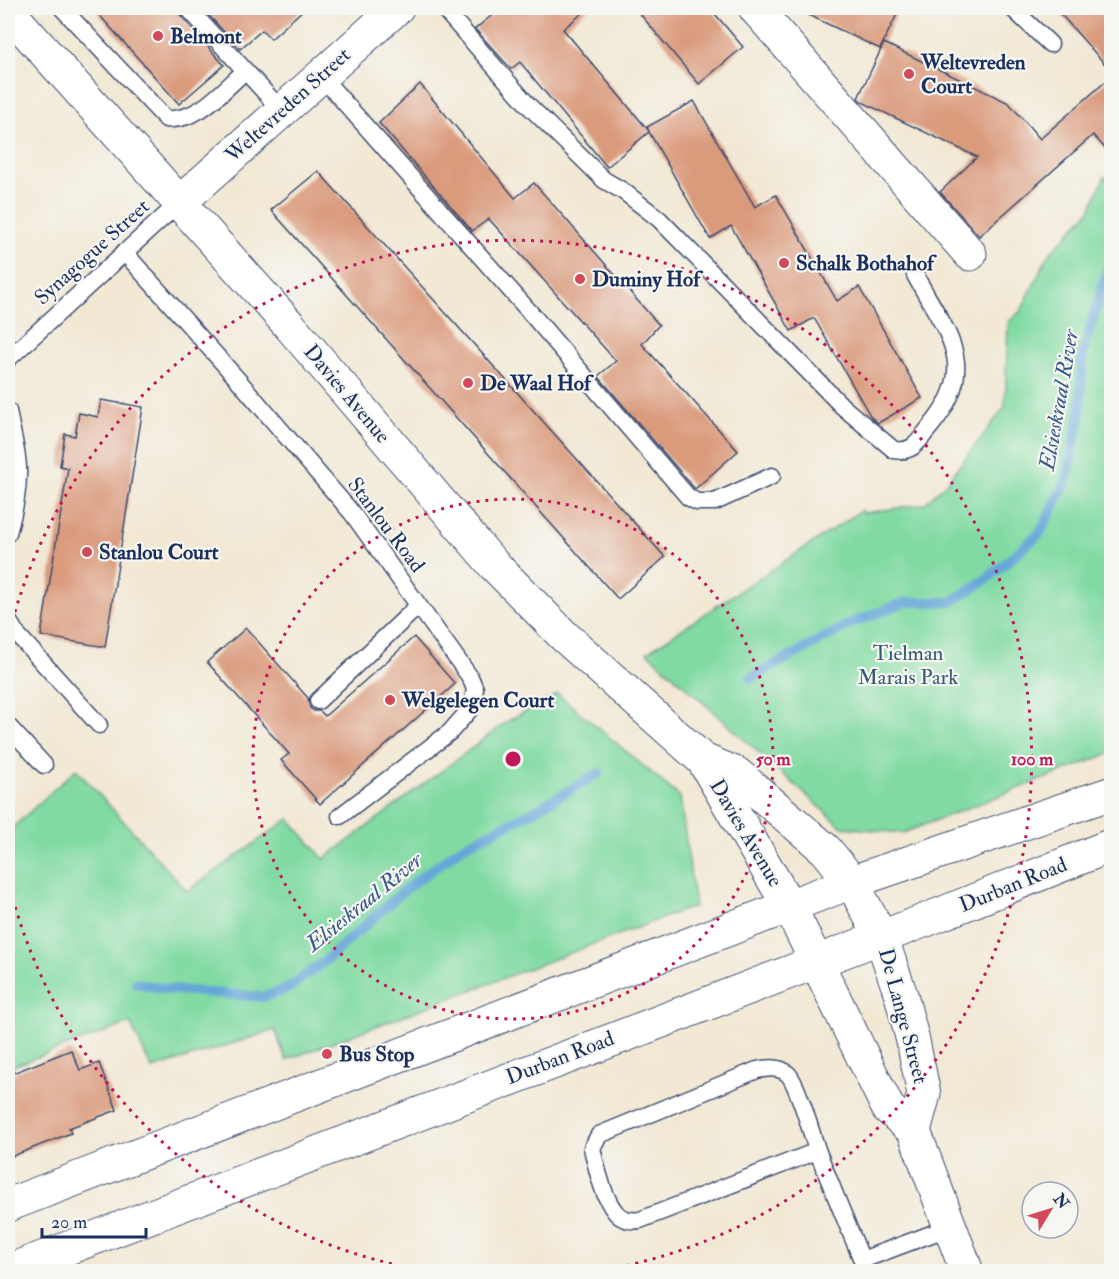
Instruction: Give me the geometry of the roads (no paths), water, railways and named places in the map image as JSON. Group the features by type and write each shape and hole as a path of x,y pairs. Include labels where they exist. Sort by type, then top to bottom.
{"street":[{"name":"Weltevreden Street","path":"180,202 397,8"},
{"path":"755,8 969,254"},
{"name":"Davies Avenue","path":"8,11 290,326 494,565 564,636 703,760 818,960"},
{"name":"Davies Avenue","path":"703,760 736,774 826,850 852,882 881,937"},
{"path":"8,1205 852,882 1112,793"},
{"name":"Durban Road","path":"8,1271 881,937 1112,845"},
{"name":"De Lange Street","path":"881,937 901,995 924,1094 914,1131"},
{"name":"De Lange Street","path":"818,960 888,1108 914,1131 967,1272"}],"lane":[{"path":"62,8 166,119 188,118 245,71"},
{"path":"188,8 282,111"},
{"path":"443,8 529,106 604,180 623,191 659,219 843,407 894,450 901,451 912,448 936,420 954,388 957,377 955,350 915,275"},
{"path":"1012,8 1050,44"},
{"path":"321,76 528,310 688,497 697,502 715,502 772,476"},
{"name":"Synagogue Street","path":"8,359 180,202"},
{"name":"Stanlou Road","path":"124,252 325,481 372,540 470,677 476,689 472,707 450,732 340,816"},
{"path":"8,411 18,465 15,508 8,533"},
{"path":"318,701 418,606"},
{"path":"8,620 16,633 99,725"},
{"path":"8,726 44,765"},
{"path":"817,1151 640,1220 629,1221 619,1216 611,1206 592,1148 599,1135 757,1070 771,1068 782,1070 789,1075 864,1266 950,1227"}],"waterway":[{"name":"Elsieskraal River","path":"751,678 852,623 906,602 951,602 988,578 1040,533 1066,482 1080,417 1083,351 1108,269 1112,266"},
{"name":"Elsieskraal River","path":"136,983 166,989 263,997 287,989 325,961 407,888 464,846 534,811 599,773"}],"place":[{"name":"Belmont","path":"158,36"},
{"name":"Weltevreden Court","path":"909,74"},
{"name":"Schalk Bothahof","path":"784,263"},
{"name":"Duminy Hof","path":"580,279"},
{"name":"De Waal Hof","path":"468,383"},
{"name":"Stanlou Court","path":"87,552"},
{"name":"Welgelegen Court","path":"390,700"},
{"name":"Bus Stop","path":"327,1054"}],"park label":[{"name":"Tielman Marais Park","path":"908,665"}]}
